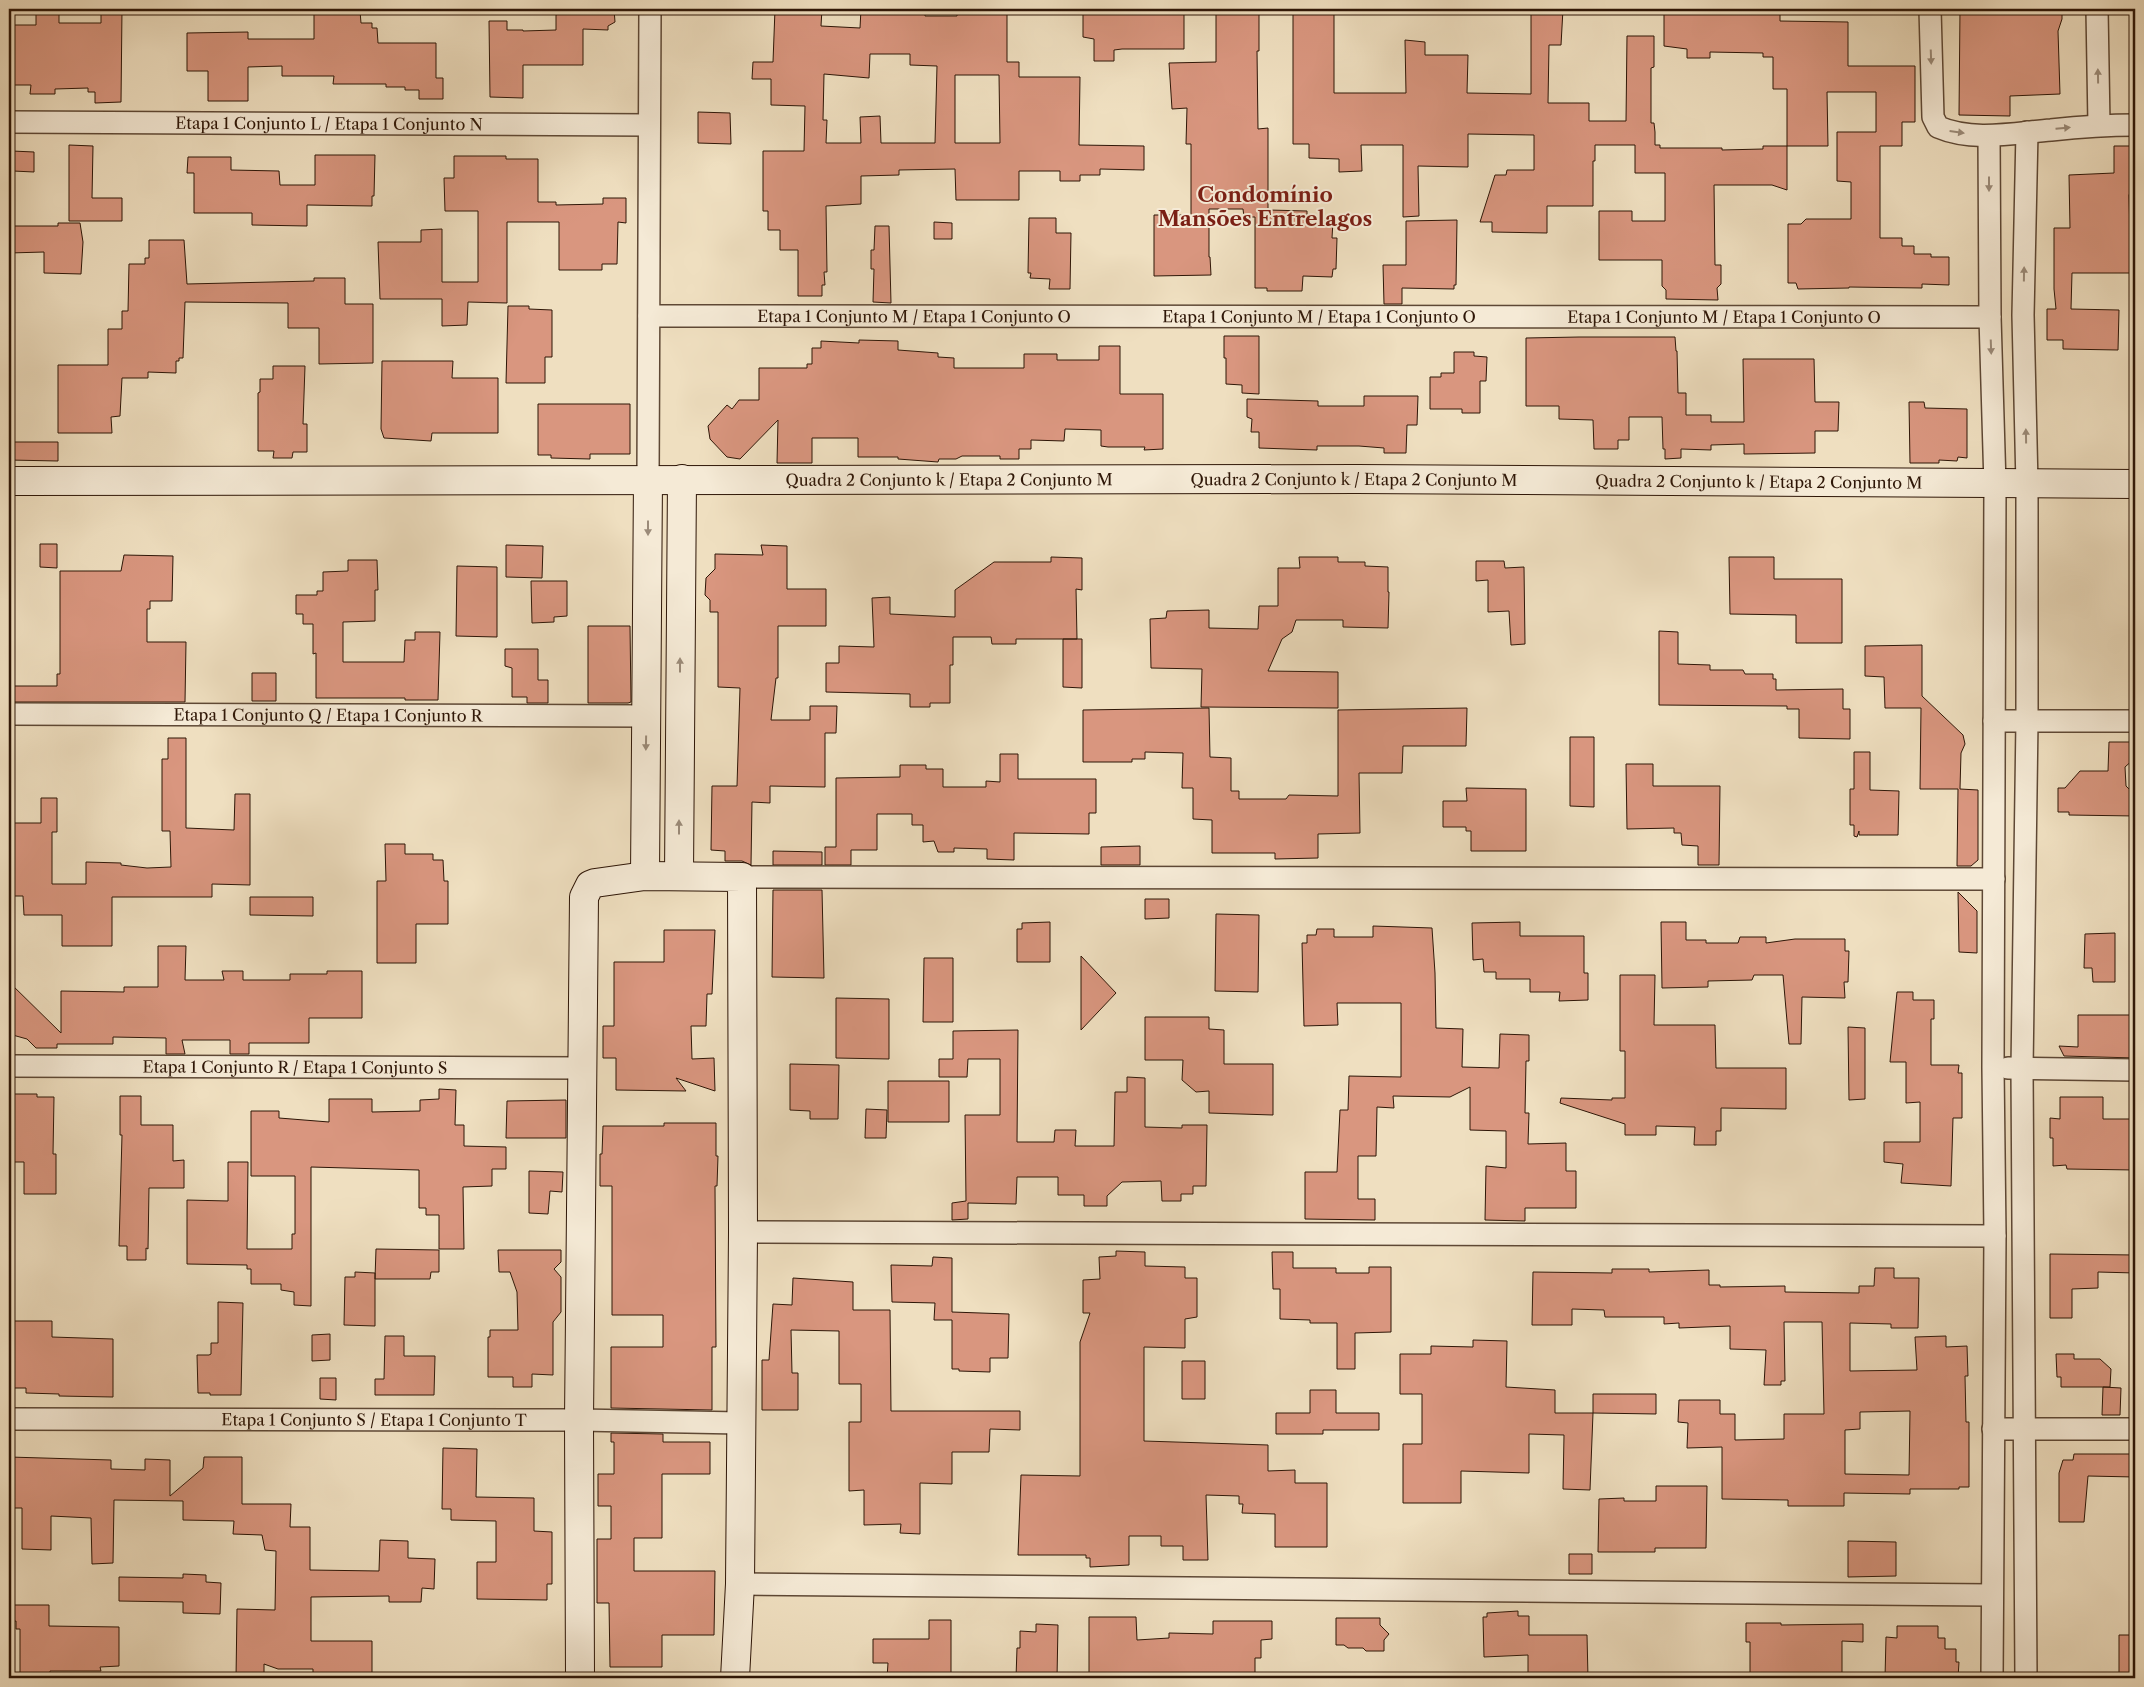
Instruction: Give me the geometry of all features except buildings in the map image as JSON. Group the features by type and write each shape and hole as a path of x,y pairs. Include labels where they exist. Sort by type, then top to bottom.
{"street":[{"path":"645,876 650,9"},
{"path":"1930,9 1933,117 1938,127 1946,130 1988,136 2098,125 2135,125"},
{"path":"2097,9 2098,125"},
{"name":"Etapa 1 Conjunto L / Etapa 1 Conjunto N","path":"9,122 649,124"},
{"path":"2026,1678 2022,1069 2027,720 2027,485 2023,315 2027,132"},
{"path":"1988,136 1990,317 1996,485 1993,1068 1995,1236 1991,1595 1992,1678"},
{"name":"Etapa 1 Conjunto M / Etapa 1 Conjunto O","path":"649,316 1990,317"},
{"path":"679,876 682,479"},
{"name":"Quadra 2 Conjunto k / Etapa 2 Conjunto M","path":"9,481 682,479 2135,484"},
{"name":"Etapa 1 Conjunto Q / Etapa 1 Conjunto R","path":"9,714 647,716"},
{"path":"1994,722 2027,720 2135,721"},
{"path":"580,1678 584,896 590,885 645,876 1994,879"},
{"path":"735,1678 740,1584 742,877"},
{"name":"Etapa 1 Conjunto R / Etapa 1 Conjunto S","path":"9,1066 582,1068"},
{"path":"1993,1068 2135,1070"},
{"path":"742,1232 1995,1236"},
{"name":"Etapa 1 Conjunto S / Etapa 1 Conjunto T","path":"9,1419 580,1420 740,1423"},
{"path":"1993,1429 2135,1429"},
{"path":"740,1584 1991,1595"}],"district":[{"name":"Condomínio Mansões Entrelagos","path":"1265,207"}]}
